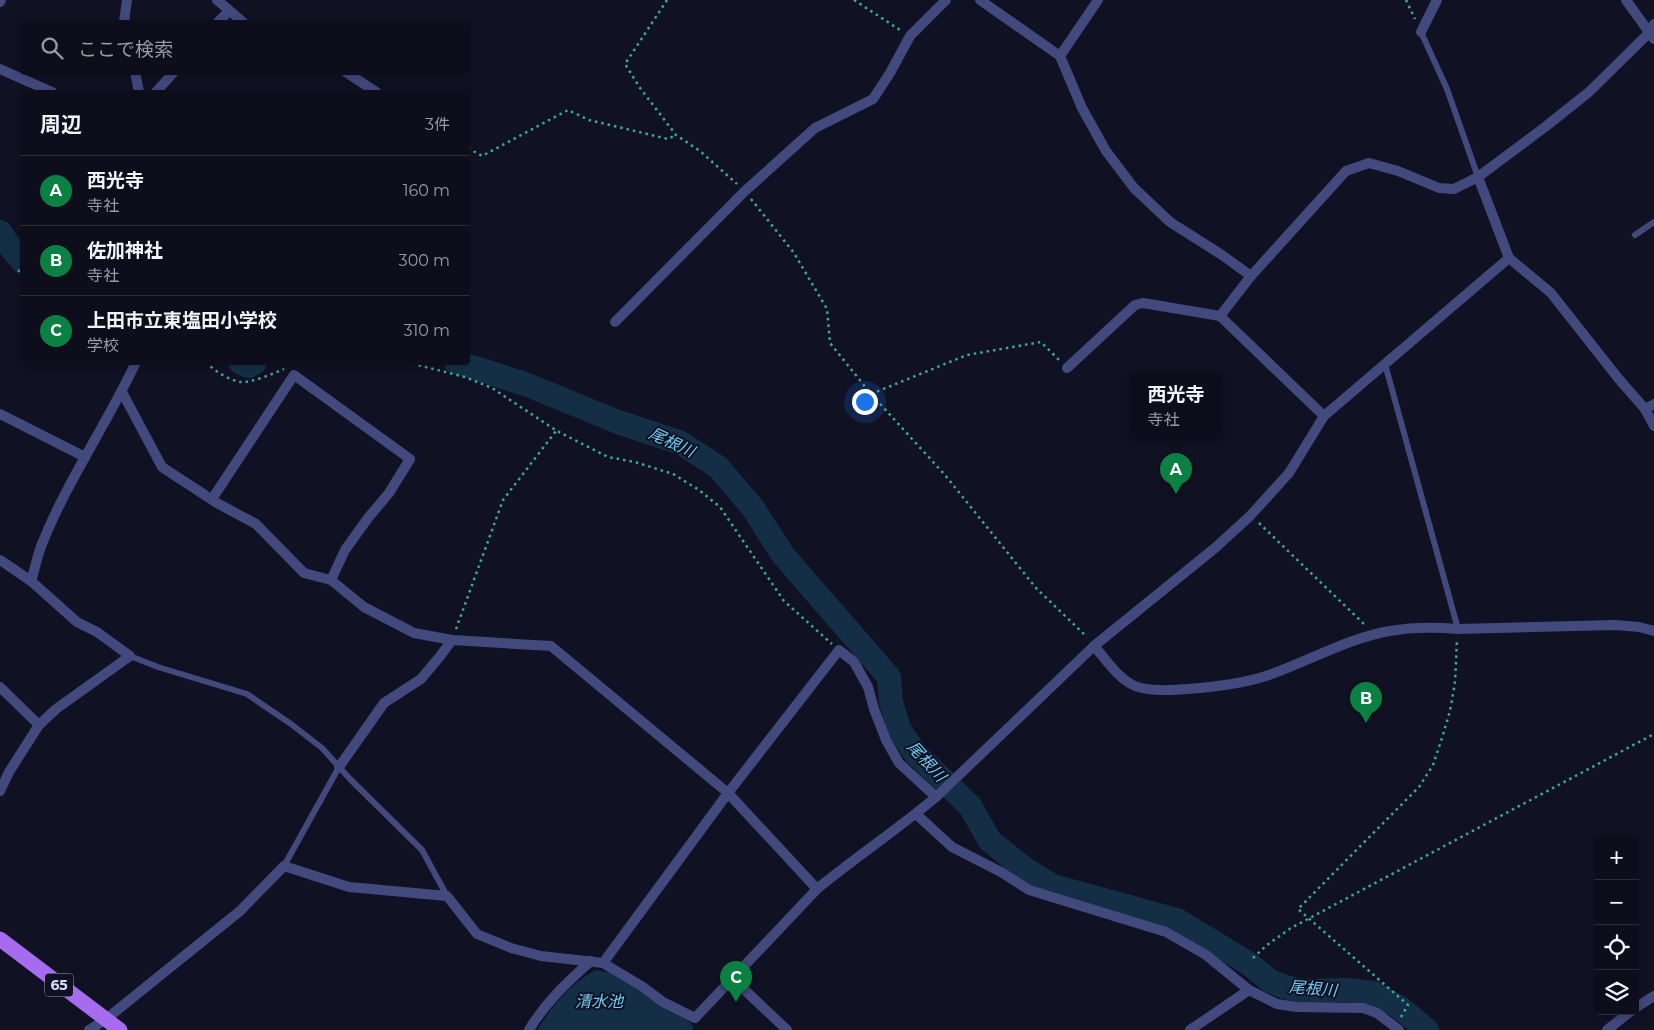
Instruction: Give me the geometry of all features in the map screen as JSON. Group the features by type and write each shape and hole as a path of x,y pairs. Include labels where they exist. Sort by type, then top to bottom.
{"main road":[{"name":"65","path":"0,939 120,1030"}],"street":[{"path":"124,20 127,0"},
{"path":"217,0 241,20"},
{"path":"615,322 745,191 815,128 873,99 910,36 946,0"},
{"path":"980,0 1060,56 1082,108 1101,142 1134,188 1170,222 1251,276"},
{"path":"1060,56 1098,0"},
{"path":"1421,32 1437,0"},
{"path":"1220,316 1251,276 1346,171 1369,164 1398,171 1439,188 1454,189 1478,177 1546,127 1589,92 1652,32 1626,0"},
{"path":"220,20 229,10"},
{"path":"0,69 47,90"},
{"path":"136,75 140,90"},
{"path":"158,90 171,75"},
{"path":"349,75 360,88"},
{"path":"1478,177 1509,258 1552,293 1618,378 1650,406 1654,426"},
{"path":"89,1030 105,1020 240,911 284,866 349,887 447,896 477,934 511,948 541,956 603,963 643,986 663,1002 695,1018 817,889 940,794 1094,646 1215,548 1250,516 1289,473 1324,416 1509,258"},
{"path":"1067,368 1135,306 1143,303 1220,316 1324,416"},
{"path":"31,582 41,546 48,530 135,365"},
{"path":"212,500 294,375 410,459 390,492 345,550 330,580"},
{"path":"122,392 162,467 212,500 256,524 304,573 330,580 364,607 414,632 452,640 551,646 728,793 817,889"},
{"path":"0,414 85,457"},
{"path":"0,560 31,582 76,622 97,632 130,656 56,709 39,724 9,772 0,791"},
{"path":"1094,646 1122,678 1134,686 1174,690 1225,686 1268,676 1363,638 1390,630 1433,627 1458,630 1615,625 1654,631"},
{"path":"339,767 384,703 421,679 442,655 452,640"},
{"path":"603,963 728,793 839,650 854,662 868,687 886,740 899,763 940,794"},
{"path":"0,687 39,724"},
{"path":"916,814 952,847 1002,872 1029,890 1166,932 1206,955 1249,990 1277,1004 1297,1007 1363,1008 1376,1013 1397,1028"},
{"path":"529,1030 539,1013 562,987 591,961"},
{"path":"732,978 787,1030"},
{"path":"1190,1030 1249,990"},
{"path":"1639,1005 1654,996"},
{"path":"1608,1030 1626,1015"}],"lane":[{"path":"1421,32 1447,89 1478,177"},
{"path":"1635,235 1654,222"},
{"path":"1385,364 1458,630"},
{"path":"130,656 158,667 247,694 322,748 350,779 422,850 447,896"},
{"path":"284,866 339,767"}],"path":[{"path":"667,0 625,64 640,88 676,135 700,151 745,191 794,253 827,309 830,343 871,394 944,475 1036,588 1094,646"},
{"path":"854,0 910,36"},
{"path":"1406,0 1421,32"},
{"path":"470,149 482,156 568,110 589,120 668,139 676,135"},
{"path":"871,394 966,355 1041,342 1067,368"},
{"path":"208,365 227,377 242,382 272,374 288,366"},
{"path":"418,365 465,377 492,388 557,431 608,457 635,462 673,474 699,490 720,507 784,601 839,650"},
{"path":"452,640 503,500 557,431"},
{"path":"1250,516 1375,634"},
{"path":"1397,1028 1408,1005 1298,909 1404,802 1418,787 1433,765 1450,710 1455,682 1458,630"},
{"path":"1253,958 1283,934 1309,919 1654,734"}],"water":[{"name":"清水池","path":"596,970 610,973 687,1019 693,1026 693,1030 537,1030 549,1012 570,988"}],"waterway":[{"name":"尾根川","path":"0,232 20,259"},
{"name":"尾根川","path":"246,365 250,365"},
{"name":"尾根川","path":"465,365 525,384 618,422 681,443 718,467 753,508 783,555 889,677 891,702 899,729 915,753 970,806 990,841 1025,869 1053,886 1177,920 1248,963 1270,981 1285,987 1304,991 1348,990 1373,993 1399,1007 1427,1030"}],"place":[{"name":"西光寺","path":"1176,494"},
{"name":"佐加神社","path":"1366,723"},
{"name":"上田市立東塩田小学校","path":"736,1002"}]}
